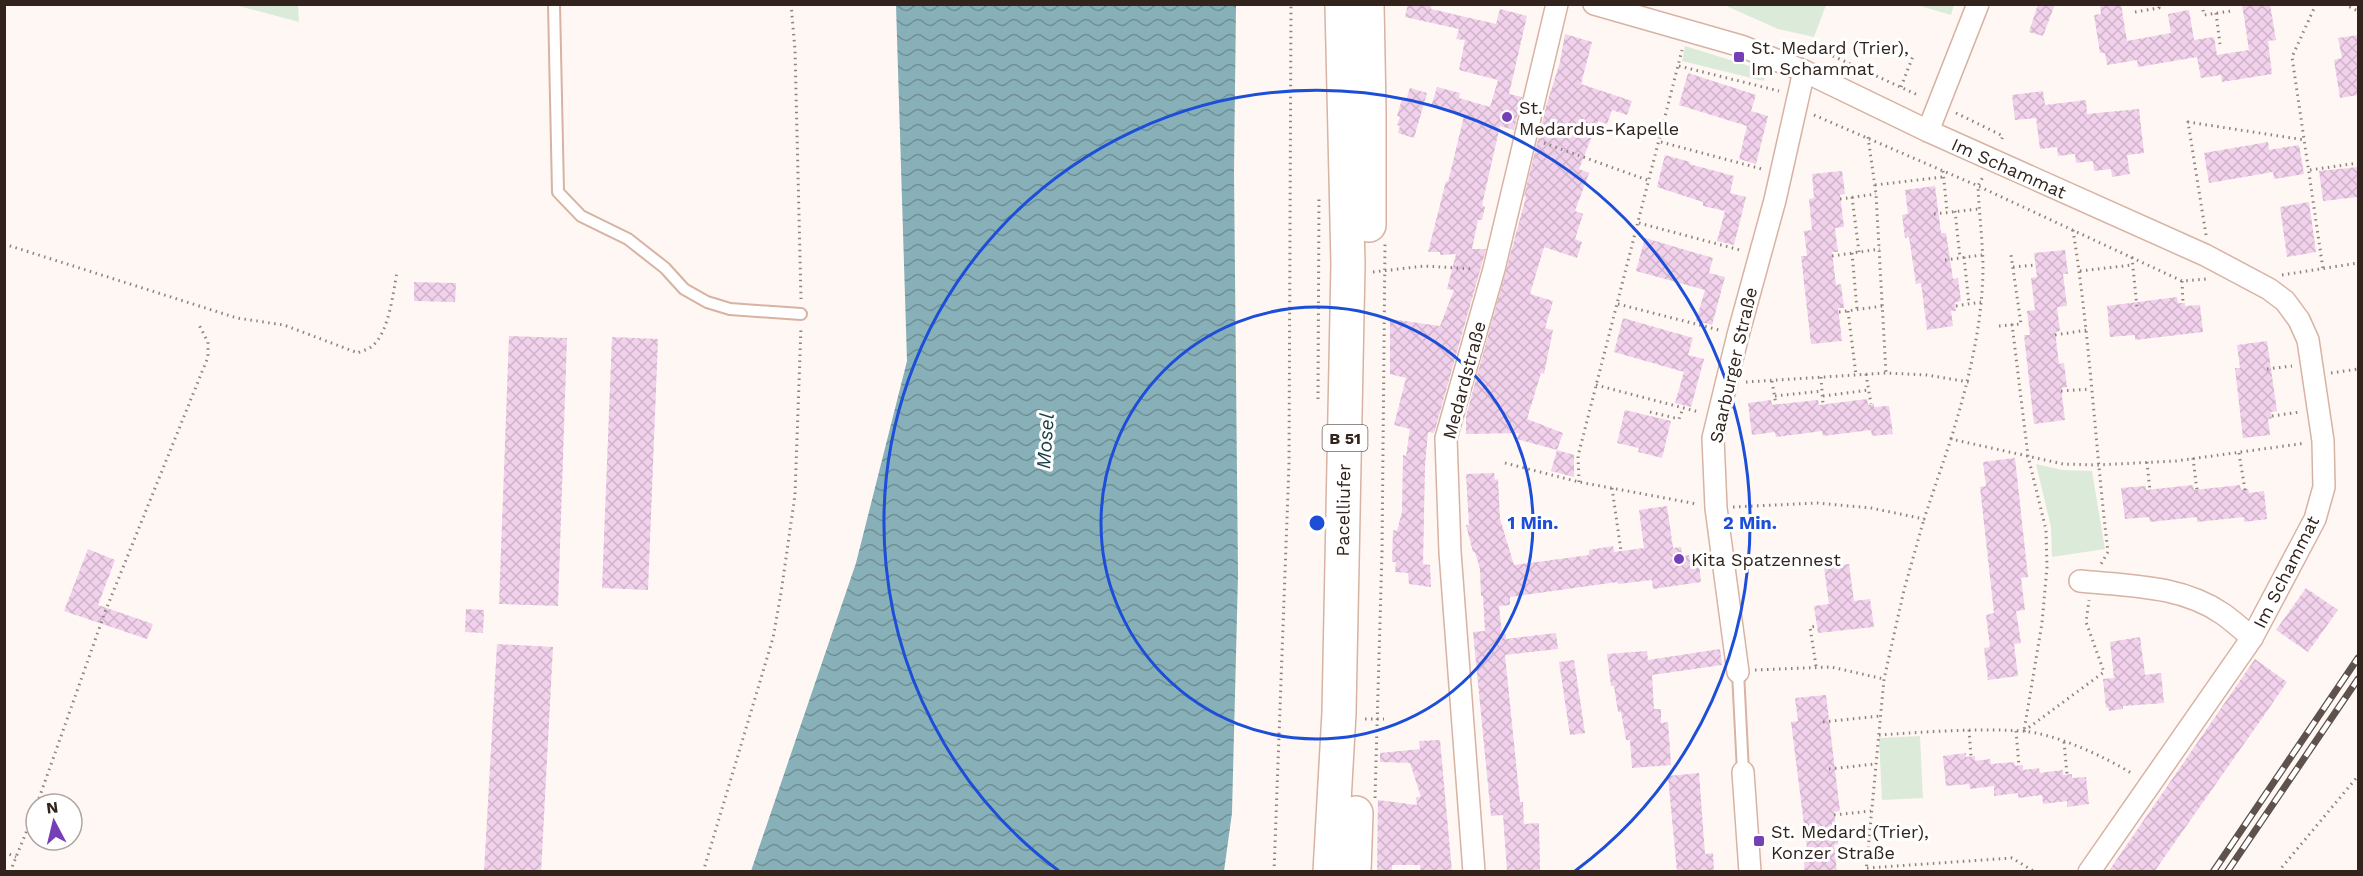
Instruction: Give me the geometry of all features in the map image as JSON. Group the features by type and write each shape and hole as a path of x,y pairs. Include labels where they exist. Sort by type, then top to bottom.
{"main road":[{"name":"Pacelliufer","path":"1330,872 1339,714 1348,276 1342,4"},
{"name":"Pacelliufer","path":"1354,872 1374,719 1376,272 1366,4"}],"street":[{"name":"Medardstraße","path":"1474,872 1450,552 1446,438 1494,269 1557,4"},
{"name":"Im Schammat","path":"1594,4 1741,46 1804,71 1928,131 2205,255 2269,289 2285,301 2299,320 2308,340 2322,441 2324,486 2315,519 2252,638 2089,872"},
{"path":"1928,131 1978,4"},
{"name":"Saarburger Straße","path":"1738,672 1716,508 1713,438 1781,174 1804,71"},
{"path":"2085,581 2162,589 2193,599 2223,614 2252,638"},
{"path":"1743,772 1750,872"}],"lane":[{"path":"555,4 558,192 581,216 628,239 665,268 684,289 707,302 730,309 801,314"},
{"name":"Saarburger Straße","path":"1738,672 1743,772"}],"path":[{"path":"703,872 713,832 773,638 795,495 801,314 795,50 791,4"},
{"path":"1274,872 1289,464 1291,4"},
{"path":"2135,12 2159,8 2159,4"},
{"path":"2202,4 2204,15 2231,11"},
{"path":"2316,4 2292,57 2323,269"},
{"path":"2344,5 2358,11"},
{"path":"2216,13 2220,44"},
{"path":"1579,482 1578,456 1687,31"},
{"path":"1804,71 1811,46 2003,136 1978,186 1982,255 1981,302 1969,381 1906,581 1884,679 1866,870 2012,858 2035,872"},
{"path":"1901,87 1913,56"},
{"path":"1679,66 1797,102 1868,137 2182,281 2247,278"},
{"path":"2205,255 2207,243 2188,122 2305,140"},
{"path":"1526,137 1650,181"},
{"path":"1868,137 1876,194 1886,373"},
{"path":"1660,142 1781,174"},
{"path":"2310,170 2358,163"},
{"path":"1943,171 1947,212"},
{"path":"1875,185 1944,177"},
{"path":"1318,406 1319,193"},
{"path":"1840,199 1876,194"},
{"path":"1852,197 1859,252"},
{"path":"1934,214 1979,209"},
{"path":"1954,211 1969,304"},
{"path":"1639,223 1760,256"},
{"path":"2024,731 2104,672 2086,622 2085,581 2108,552 2097,465 2087,330 2073,230"},
{"path":"1374,804 1376,272 1385,239"},
{"path":"4,244 237,318 264,320 284,325 357,353 371,347 381,334 390,309 397,272"},
{"path":"1832,256 1880,249"},
{"path":"1852,253 1857,309"},
{"path":"1945,260 1982,255"},
{"path":"1999,326 2021,324 2011,255"},
{"path":"2132,257 2137,308"},
{"path":"2269,289 2279,276 2358,263"},
{"path":"2013,267 2036,265"},
{"path":"2080,271 2133,265"},
{"path":"1376,272 1424,266 1494,269"},
{"path":"2182,281 2182,303"},
{"path":"1956,306 1981,302"},
{"path":"1618,304 1738,335"},
{"path":"1839,312 1883,306"},
{"path":"1848,310 1856,375"},
{"path":"2012,324 2028,456 2046,530 2047,567 2042,623 2024,731"},
{"path":"42,792 105,612 208,357 208,342 199,325"},
{"path":"2055,335 2087,330"},
{"path":"2267,369 2358,369"},
{"path":"1726,383 1886,373 1927,375 1969,381"},
{"path":"1866,374 1871,404"},
{"path":"1821,377 1823,405"},
{"path":"1772,381 1776,405"},
{"path":"1596,385 1719,417"},
{"path":"2061,391 2091,389"},
{"path":"1775,396 1869,390"},
{"path":"1650,412 1679,419 1683,408"},
{"path":"2272,416 2318,410"},
{"path":"1951,438 2063,464 2097,465 2193,458 2322,441"},
{"path":"2239,453 2245,490"},
{"path":"2193,458 2197,490"},
{"path":"2147,462 2150,490"},
{"path":"1505,463 1579,482 1716,508 1817,503 1871,508 1924,519"},
{"path":"1612,488 1621,551"},
{"path":"1816,666 1810,627 1817,626"},
{"path":"1770,669 1831,667 1884,679"},
{"path":"1823,722 1880,716"},
{"path":"1879,735 1969,730 2024,731 2064,742 2117,764 2150,784"},
{"path":"1969,730 1971,757"},
{"path":"2016,731 2019,766"},
{"path":"2064,742 2067,774"},
{"path":"1829,769 1876,764"},
{"path":"2278,872 2358,776"},
{"path":"1834,814 1872,811"},
{"path":"10,872 24,838"},
{"path":"4,852 16,857"}],"green space":[{"path":"1826,4 1814,37 1778,29 1724,5"},
{"path":"235,5 298,5 299,22"},
{"path":"1917,5 1954,5 1951,15"},
{"path":"1685,46 1766,71 1764,81 1682,61"},
{"path":"2036,464 2062,470 2092,471 2105,549 2052,557 2051,527"},
{"path":"1920,736 1923,798 1882,800 1879,738"}],"water":[{"name":"Mosel","path":"896,5 1236,5 1234,172 1238,575 1232,813 1224,871 751,871 856,563 907,361"}],"building":[{"path":"1408,4 1431,4 1431,9 1496,24 1500,9 1527,16 1509,94 1522,97 1514,130 1500,126 1482,205 1485,207 1482,220 1478,220 1472,249 1486,249 1434,433 1428,432 1423,564 1430,565 1431,587 1409,584 1408,573 1395,572 1396,562 1392,562 1393,530 1397,531 1402,512 1403,455 1406,456 1410,429 1394,425 1406,378 1390,374 1390,319 1440,326 1454,290 1447,289 1456,254 1440,255 1440,252 1428,252 1464,116 1431,107 1437,87 1460,93 1459,98 1490,107 1498,80 1459,70 1465,40 1456,39 1459,29 1405,17"},
{"path":"2038,4 2055,4 2043,36 2029,32"},
{"path":"2100,4 2121,4 2127,41 2171,33 2168,14 2189,10 2194,40 2214,37 2217,55 2249,50 2242,4 2270,4 2276,40 2268,41 2272,74 2222,82 2221,75 2201,78 2197,57 2138,67 2137,60 2107,65 2105,53 2100,53 2094,15 2101,14"},
{"path":"1565,34 1592,42 1581,84 1632,101 1627,115 1612,110 1607,124 1598,121 1579,169 1589,173 1575,211 1583,214 1575,239 1582,242 1577,258 1544,247 1530,294 1553,301 1545,328 1553,330 1544,374 1541,373 1527,419 1563,433 1557,450 1517,439 1519,433 1466,434 1466,416 1526,197 1524,196 1547,103 1560,62"},
{"path":"2358,35 2358,95 2340,98 2334,60 2342,58 2338,38"},
{"path":"1688,73 1756,95 1751,111 1768,116 1756,164 1739,159 1747,126 1679,105"},
{"path":"1410,88 1427,93 1414,138 1398,133 1400,126 1397,125 1402,99 1406,100"},
{"path":"2043,91 2045,105 2086,100 2087,114 2139,109 2144,153 2127,155 2130,174 2112,177 2111,169 2094,171 2093,161 2076,163 2075,154 2058,156 2057,147 2040,149 2036,118 2015,120 2012,95"},
{"path":"2268,142 2269,150 2299,145 2304,174 2274,179 2273,172 2209,183 2204,153"},
{"path":"1665,155 1734,176 1730,193 1746,197 1734,245 1717,241 1725,211 1703,206 1703,202 1657,187"},
{"path":"2358,167 2358,197 2323,201 2319,171"},
{"path":"1842,171 1845,194 1840,195 1844,227 1835,228 1838,252 1832,252 1836,285 1841,284 1844,308 1838,308 1842,341 1811,344 1801,256 1807,256 1804,231 1812,230 1809,199 1814,198 1812,174"},
{"path":"1935,186 1941,233 1946,233 1953,279 1958,278 1961,301 1955,302 1956,311 1951,311 1953,326 1927,330 1921,283 1916,284 1909,237 1905,238 1902,215 1908,214 1905,190"},
{"path":"2309,202 2316,252 2287,257 2280,207"},
{"path":"1645,238 1713,258 1709,273 1725,277 1712,325 1696,321 1705,290 1636,271"},
{"path":"2065,250 2068,274 2063,274 2067,306 2057,307 2060,331 2055,332 2059,364 2064,363 2067,387 2061,388 2065,420 2034,424 2024,335 2030,335 2027,311 2035,310 2031,278 2037,277 2034,253"},
{"path":"414,282 456,283 455,302 414,301"},
{"path":"2177,297 2178,303 2185,303 2185,306 2200,305 2203,332 2135,340 2135,335 2110,337 2107,306"},
{"path":"1623,318 1693,338 1688,355 1704,359 1691,407 1675,403 1684,372 1614,352"},
{"path":"509,336 567,338 558,606 499,604"},
{"path":"612,337 658,339 648,590 602,588"},
{"path":"2267,341 2277,411 2271,412 2272,419 2268,419 2270,435 2243,438 2235,368 2240,368 2237,345"},
{"path":"1867,399 1868,405 1874,404 1874,407 1889,406 1893,434 1872,436 1871,430 1823,436 1822,431 1776,437 1775,432 1752,435 1748,403 1771,400 1772,405 1818,400 1819,405"},
{"path":"1625,410 1671,421 1662,458 1638,452 1639,448 1617,443"},
{"path":"1557,450 1574,455 1574,477 1551,471"},
{"path":"2015,458 2028,577 2021,578 2025,610 2016,611 2021,643 2014,644 2018,676 1988,680 1984,648 1990,647 1986,615 1994,613 1980,487 1986,486 1983,462"},
{"path":"1494,473 1495,480 1498,479 1500,519 1514,565 1589,555 1589,550 1613,546 1614,552 1644,548 1639,510 1667,506 1673,548 1681,547 1682,556 1689,555 1691,564 1699,563 1701,582 1653,589 1652,580 1618,584 1617,582 1510,597 1510,605 1499,606 1502,634 1506,634 1506,639 1556,633 1558,649 1505,655 1520,802 1523,802 1524,824 1539,823 1540,872 1507,872 1503,815 1491,816 1473,632 1485,631 1483,596 1481,596 1480,569 1466,525 1469,525 1466,474"},
{"path":"2193,485 2194,490 2240,485 2241,490 2248,489 2249,493 2264,491 2267,519 2244,522 2244,517 2197,522 2197,517 2150,522 2149,517 2125,519 2121,488 2146,486 2146,490"},
{"path":"88,549 115,560 98,605 153,624 147,639 64,611"},
{"path":"1849,564 1854,601 1870,599 1874,627 1818,633 1814,606 1829,604 1824,567"},
{"path":"2306,588 2338,610 2308,652 2276,630"},
{"path":"466,609 484,610 483,633 465,632"},
{"path":"2140,637 2145,675 2161,673 2164,703 2123,706 2123,709 2109,711 2108,707 2106,708 2103,679 2114,678 2110,642"},
{"path":"497,644 553,647 541,872 484,872"},
{"path":"1720,649 1722,665 1652,675 1654,709 1661,709 1661,723 1668,722 1671,765 1632,768 1630,740 1626,740 1614,686 1611,686 1607,654 1647,651 1648,660"},
{"path":"2255,659 2287,682 2265,714 2154,872 2108,872"},
{"path":"1574,660 1585,733 1570,735 1559,662"},
{"path":"1826,695 1840,811 1834,812 1838,844 1834,845 1837,872 1805,872 1802,849 1807,848 1791,722 1798,721 1795,698"},
{"path":"1440,740 1452,872 1421,872 1420,865 1392,865 1392,872 1377,872 1378,800 1417,805 1416,797 1421,797 1410,763 1380,762 1380,753 1420,749 1419,741"},
{"path":"1966,753 1966,757 1975,756 1975,761 1990,759 1991,764 2014,762 2015,766 2023,765 2023,770 2039,768 2040,773 2063,770 2063,775 2072,774 2072,778 2086,777 2089,804 2067,807 2067,801 2043,804 2042,795 2018,798 2018,793 1994,796 1994,786 1970,789 1969,784 1946,786 1943,756"},
{"path":"1699,773 1705,854 1713,853 1714,872 1677,872 1668,776"}],"railway":[{"path":"2213,872 2358,658"},
{"path":"2227,872 2358,679"}],"place":[{"name":"St. Medard (Trier), Im Schammat","path":"1739,57"},
{"name":"St. Medardus-Kapelle","path":"1507,117"},
{"name":"Kita Spatzennest","path":"1679,559"},
{"name":"St. Medard (Trier), Konzer Straße","path":"1759,841"}]}
